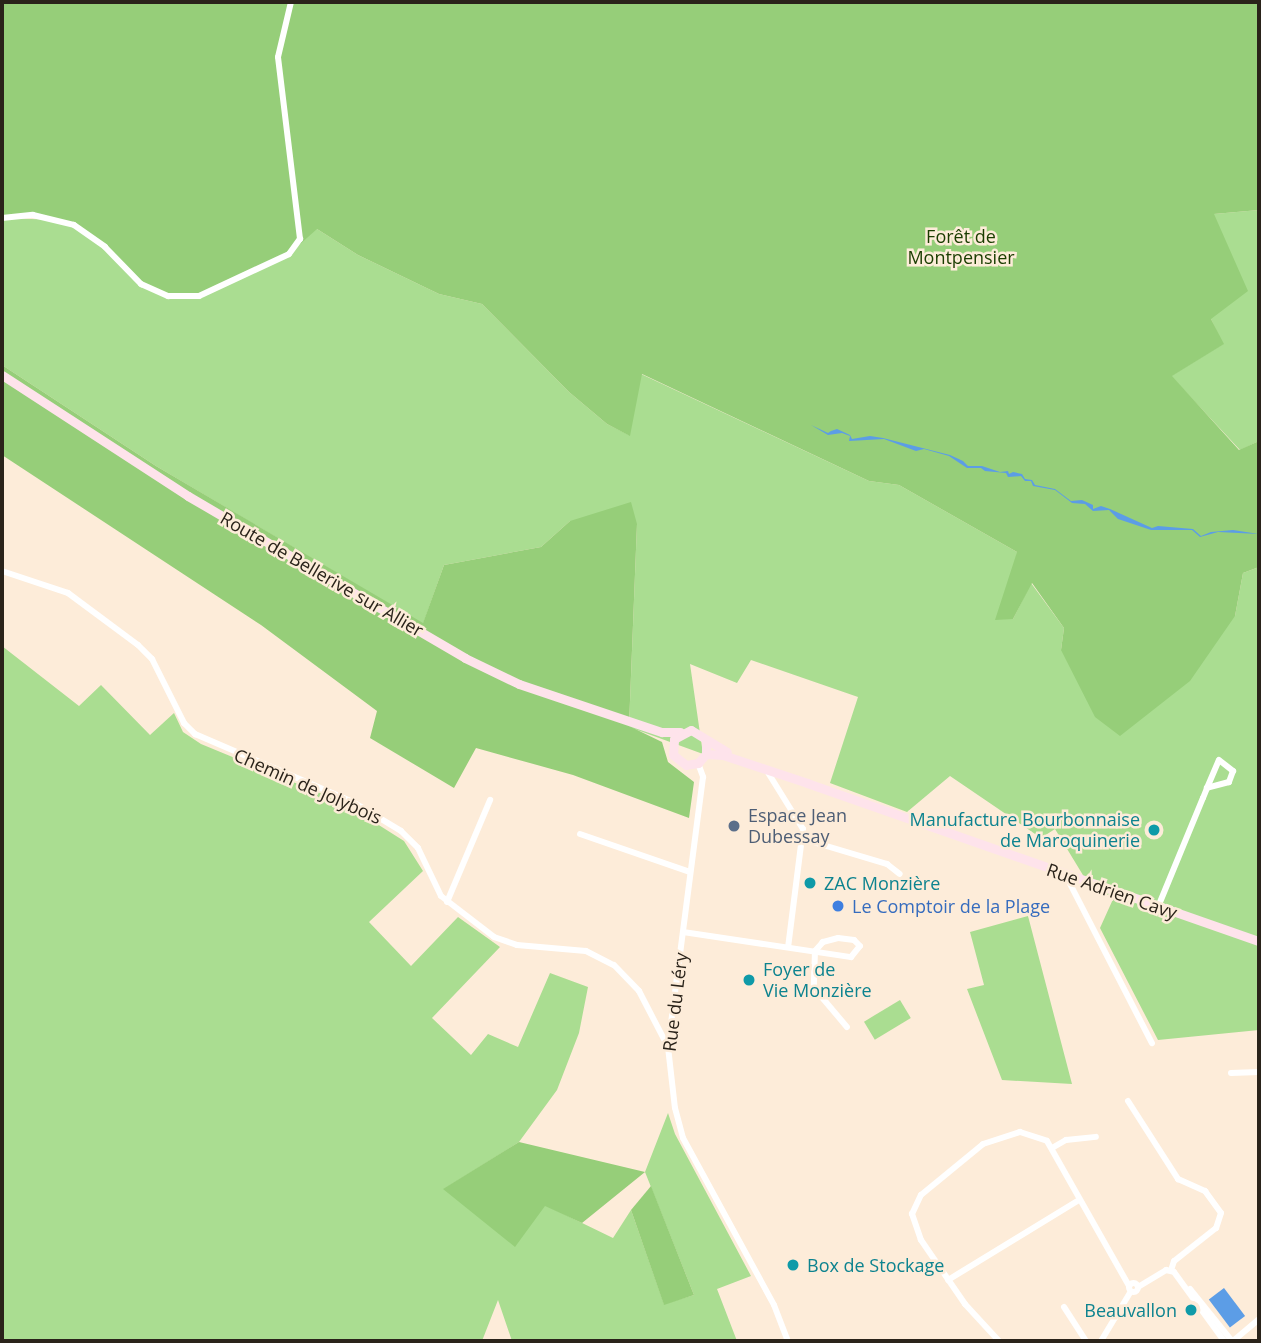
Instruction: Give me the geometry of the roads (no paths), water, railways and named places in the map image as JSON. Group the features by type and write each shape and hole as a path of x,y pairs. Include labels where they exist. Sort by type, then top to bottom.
{"main road":[{"name":"Route de Bellerive sur Allier","path":"2,375 188,496 465,658 519,684 662,732 680,732"},
{"path":"696,731 706,742 706,754 698,763 686,765 676,760 672,743 680,732 696,731"},
{"name":"Route de Bellerive sur Allier","path":"662,732 672,743"},
{"name":"Rue Adrien Cavy","path":"706,742 807,783 1066,876 1259,941"},
{"name":"Rue Adrien Cavy","path":"706,754 723,755 784,778 807,783"}],"street":[{"path":"2,218 33,215 74,225 105,247 141,284 168,296 199,296 289,254 300,239 278,57 291,2"},
{"name":"Chemin de Jolybois","path":"2,571 68,593 138,645 152,659 184,723 195,734 353,802 401,831 418,848 447,902 502,941 600,956 639,992 668,1047"},
{"path":"1158,907 1219,760 1233,771 1228,782 1207,789"},
{"name":"Rue du Léry","path":"698,763 703,777 668,1047 683,1138 769,1296 788,1341"},
{"path":"766,771 803,829 789,947"},
{"path":"778,789 784,778"},
{"path":"447,902 490,800"},
{"path":"580,834 690,872"},
{"path":"803,839 887,864 900,874"},
{"path":"1066,876 1152,1043"},
{"path":"683,932 789,947 814,951 851,957 860,946 854,940 838,938 823,942 814,951 814,988 846,1027"},
{"path":"1231,1073 1259,1072"},
{"path":"1101,1341 1134,1283 1138,1287 1171,1270 1174,1261 1216,1228 1221,1213 1205,1191 1178,1179 1128,1101"},
{"path":"999,1341 948,1280 913,1222 921,1195 962,1157 989,1141 1026,1132 1041,1137 1052,1148 1130,1289"},
{"path":"1052,1148 1066,1140 1096,1137"},
{"path":"948,1280 1079,1200"},
{"path":"1171,1270 1233,1341 1259,1319"},
{"path":"1183,1283 1224,1341"},
{"path":"1064,1307 1086,1341"}],"water":[{"path":"811,425 828,433 837,429 850,435 852,439 870,436 883,438 950,455 968,466 1022,474 1025,479 1032,480 1035,485 1055,489 1071,501 1082,500 1093,505 1093,509 1101,506 1110,509 1152,528 1158,526 1193,529 1201,536 1211,532 1233,530 1259,534 1218,532 1200,537 1192,530 1151,530 1118,519 1109,510 1093,511 1085,504 1072,503 1055,490 1033,486 1031,481 1025,481 1021,476 1008,477 1006,473 967,468 949,456 924,449 916,451 884,439 849,441 850,436 842,433 828,435"},
{"path":"1224,1288 1245,1316 1230,1327 1209,1299"}],"place":[{"name":"Espace Jean Dubessay","path":"734,826"},
{"name":"Manufacture Bourbonnaise de Maroquinerie","path":"1154,830"},
{"name":"ZAC Monzière","path":"810,883"},
{"name":"Le Comptoir de la Plage","path":"838,906"},
{"name":"Foyer de Vie Monzière","path":"749,980"},
{"name":"Box de Stockage","path":"793,1265"},
{"name":"Beauvallon","path":"1191,1310"}],"park label":[{"name":"Forêt de Montpensier","path":"961,247"}]}
